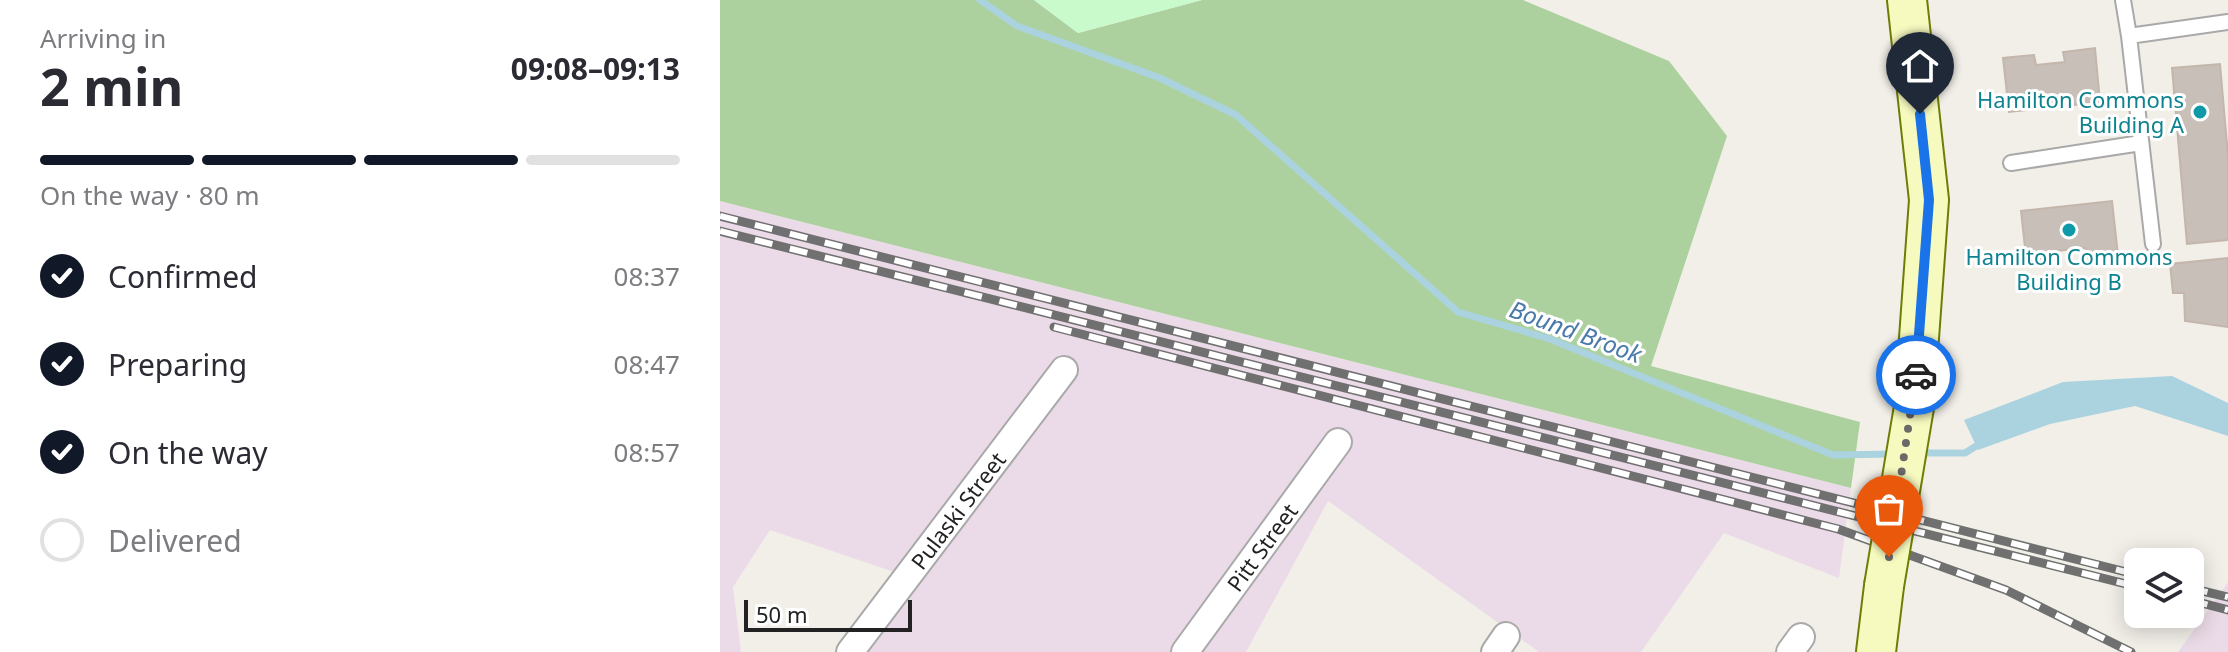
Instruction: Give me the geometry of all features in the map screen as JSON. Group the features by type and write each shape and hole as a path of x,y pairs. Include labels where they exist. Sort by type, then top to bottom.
{"main road":[{"path":"1876,652 1914,407 1929,200 1907,0"}],"street":[{"name":"Pulaski Street","path":"850,652 1064,370"},
{"name":"Pitt Street","path":"1185,652 1338,442"}],"lane":[{"path":"2123,0 2153,244"},
{"path":"2129,36 2228,22"},
{"path":"2011,163 2141,143"}],"shaded area":[{"path":"720,201 1851,488 1839,578 1724,533 1641,652 1539,652 1328,501 1246,652 867,652 918,580 770,530 733,587 741,652 720,652"},
{"path":"2228,582 2228,652 2178,652 2195,628 2204,628 2204,616"}],"green space":[{"path":"720,0 1034,0 1078,33 1202,0 1523,0 1669,61 1727,136 1651,366 1860,422 1851,488 720,201"},
{"path":"1034,0 1202,0 1078,33"}],"water":[{"path":"2172,376 2228,403 2228,436 2135,406 2050,424 1978,450 1964,420 2063,382"}],"building":[{"path":"2095,48 2100,102 2009,112 2003,58 2034,55 2036,65 2065,62 2063,52"},
{"name":"Hamilton Commons Building A","path":"2220,64 2228,156 2228,240 2187,244 2172,68"},
{"name":"Hamilton Commons Building B","path":"2112,201 2118,255 2088,258 2086,248 2056,251 2058,262 2027,266 2021,211"},
{"path":"2228,258 2228,327 2185,321 2184,293 2173,293 2170,264"}],"waterway":[{"name":"Bound Brook","path":"980,0 1017,26 1160,78 1236,115 1458,312 1550,339 1833,455 1895,454"},
{"name":"Bound Brook","path":"1920,453 1965,453 1984,441"}],"railway":[{"path":"720,216 2124,571"},
{"path":"720,231 2124,583"},
{"path":"1054,327 1838,529 2006,590 2131,652"},
{"path":"2204,591 2228,597"},
{"path":"2204,604 2228,610"}],"way so far":[{"path":"1889,557 1914,407 1916,375"}],"place":[{"name":"Hamilton Commons Building A","path":"2200,112"},
{"name":"Hamilton Commons Building B","path":"2069,230"}],"route":[{"path":"1916,375 1929,200 1920,114"}]}
